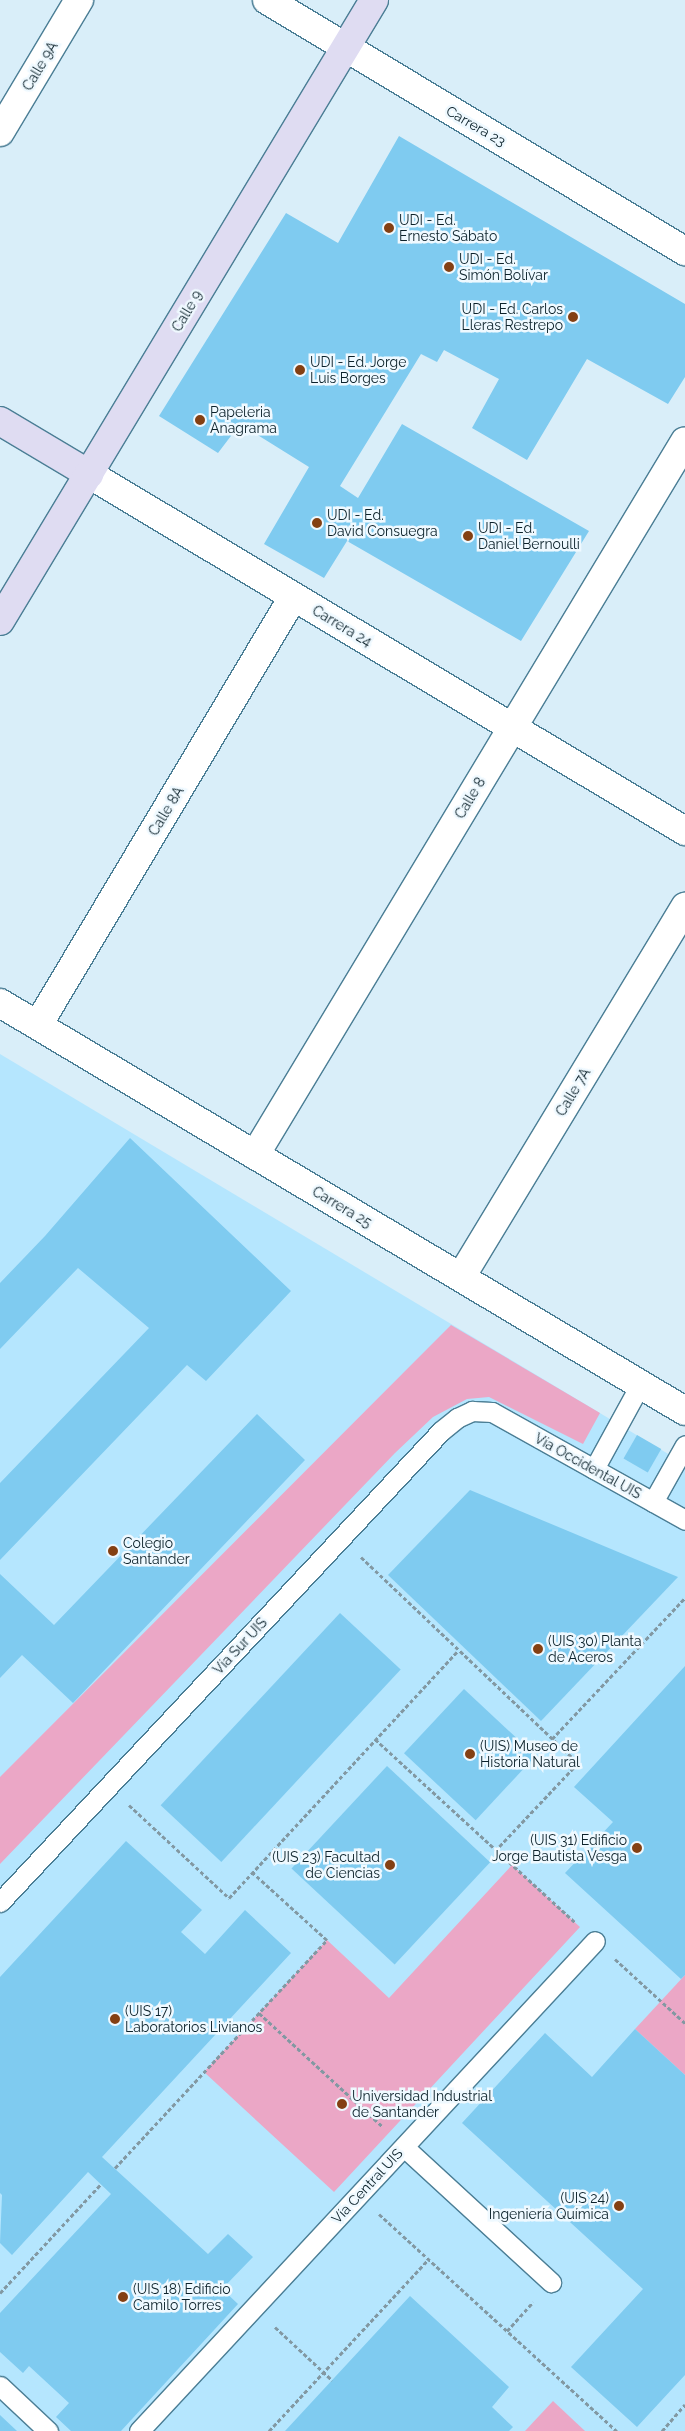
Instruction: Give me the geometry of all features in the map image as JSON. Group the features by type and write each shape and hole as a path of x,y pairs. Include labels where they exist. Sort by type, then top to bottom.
{"street":[{"name":"Calle 9A","path":"0,132 79,0"},
{"name":"Carrera 23","path":"267,0 685,251"},
{"name":"Calle 9","path":"0,621 374,0"},
{"name":"Carrera 24","path":"0,421 685,831"},
{"name":"Calle 8","path":"255,1155 685,441"},
{"name":"Calle 8A","path":"38,1025 293,597"},
{"name":"Calle 7A","path":"461,1278 685,907"},
{"name":"Carrera 25","path":"0,1003 640,1385 682,1404"}],"lane":[{"path":"594,1469 640,1385"},
{"name":"Vía Sur UIS","path":"0,1902 441,1431 457,1418 472,1411 492,1412"},
{"name":"Vía Occidental UIS","path":"492,1412 685,1520"},
{"path":"653,1502 685,1445"},
{"name":"Vía Central UIS","path":"140,2431 595,1941"},
{"path":"404,2147 551,2282"},
{"path":"0,2386 48,2431"}],"path":[{"path":"340,1538 578,1762 496,1850"},
{"path":"552,1739 685,1598"},
{"path":"108,1786 229,1898 459,1650"},
{"path":"375,1739 685,2023"},
{"path":"115,2168 327,1940 252,1872"},
{"path":"259,2013 404,2147"},
{"path":"0,2293 101,2184"},
{"path":"358,2195 617,2431"},
{"path":"269,2431 429,2259"},
{"path":"507,2331 551,2282"},
{"path":"254,2308 332,2380"},
{"path":"662,2431 685,2405"}],"shaded area":[{"name":"Universidad Industrial de Santander","path":"0,1054 685,1464 685,2431 0,2431"},
{"path":"451,1325 600,1413 583,1444 489,1397 467,1399 433,1417 395,1453 0,1864 0,1777"},
{"path":"512,1865 580,1927 334,2192 204,2072 327,1940 389,1998"},
{"path":"685,1975 685,2075 635,2029"},
{"path":"553,2401 585,2431 525,2431"}],"building":[{"path":"399,136 685,304 685,377 668,404 587,359 527,460 472,428 499,379 444,350 437,362 421,354 340,486 358,498 402,424 589,531 521,641 347,541 324,578 264,544 309,467 240,424 218,453 159,416 286,213 338,243"},
{"path":"130,1138 291,1291 206,1381 187,1365 0,1560 0,1483 149,1328 78,1268 0,1349 0,1283 45,1236"},
{"path":"257,1414 305,1460 73,1703 22,1655 0,1678 0,1574 54,1625"},
{"path":"637,1435 661,1449 648,1472 624,1458"},
{"name":"(UIS 30) Planta de Aceros","path":"470,1490 678,1577 541,1721 388,1575"},
{"path":"340,1613 401,1670 221,1862 161,1805"},
{"name":"(UIS 31) Edificio Jorge Bautista Vesga","path":"685,1666 685,1975 681,1979 565,1873 613,1822 574,1787"},
{"name":"(UIS) Museo de Historia Natural","path":"464,1689 536,1756 476,1820 404,1753"},
{"name":"(UIS 23) Facultad de Ciencias","path":"387,1766 490,1862 395,1965 292,1868"},
{"name":"(UIS 17) Laboratorios Livianos","path":"126,1841 202,1910 181,1932 205,1954 245,1910 291,1953 102,2157 208,2254 228,2234 253,2257 222,2289 238,2304 121,2431 71,2431 56,2417 69,2403 29,2366 23,2373 0,2352 0,2313 111,2194 88,2172 12,2255 0,2243 2,2195 0,2193 0,1977"},
{"name":"(UIS 24) Ingeniería Química","path":"635,2029 685,2075 685,2375 637,2427 571,2367 643,2289 462,2123 545,2033 592,2077"},
{"path":"410,2296 509,2387 492,2407 513,2427 509,2431 285,2431"},
{"path":"0,2415 17,2431 0,2431"}],"place":[{"name":"UDI - Ed. Ernesto Sábato","path":"389,228"},
{"name":"UDI - Ed. Simón Bolívar","path":"449,267"},
{"name":"UDI - Ed. Carlos Lleras Restrepo","path":"573,317"},
{"name":"UDI - Ed. Jorge Luis Borges","path":"300,370"},
{"name":"Papeleria Anagrama","path":"200,420"},
{"name":"UDI - Ed. David Consuegra","path":"317,523"},
{"name":"UDI - Ed. Daniel Bernoulli","path":"468,536"},
{"name":"Colegio Santander","path":"113,1551"},
{"name":"(UIS 30) Planta de Aceros","path":"538,1649"},
{"name":"(UIS) Museo de Historia Natural","path":"470,1754"},
{"name":"(UIS 31) Edificio Jorge Bautista Vesga","path":"637,1848"},
{"name":"(UIS 23) Facultad de Ciencias","path":"390,1865"},
{"name":"(UIS 17) Laboratorios Livianos","path":"115,2019"},
{"name":"Universidad Industrial de Santander","path":"342,2104"},
{"name":"(UIS 24) Ingeniería Química","path":"619,2206"},
{"name":"(UIS 18) Edificio Camilo Torres","path":"123,2297"}]}
